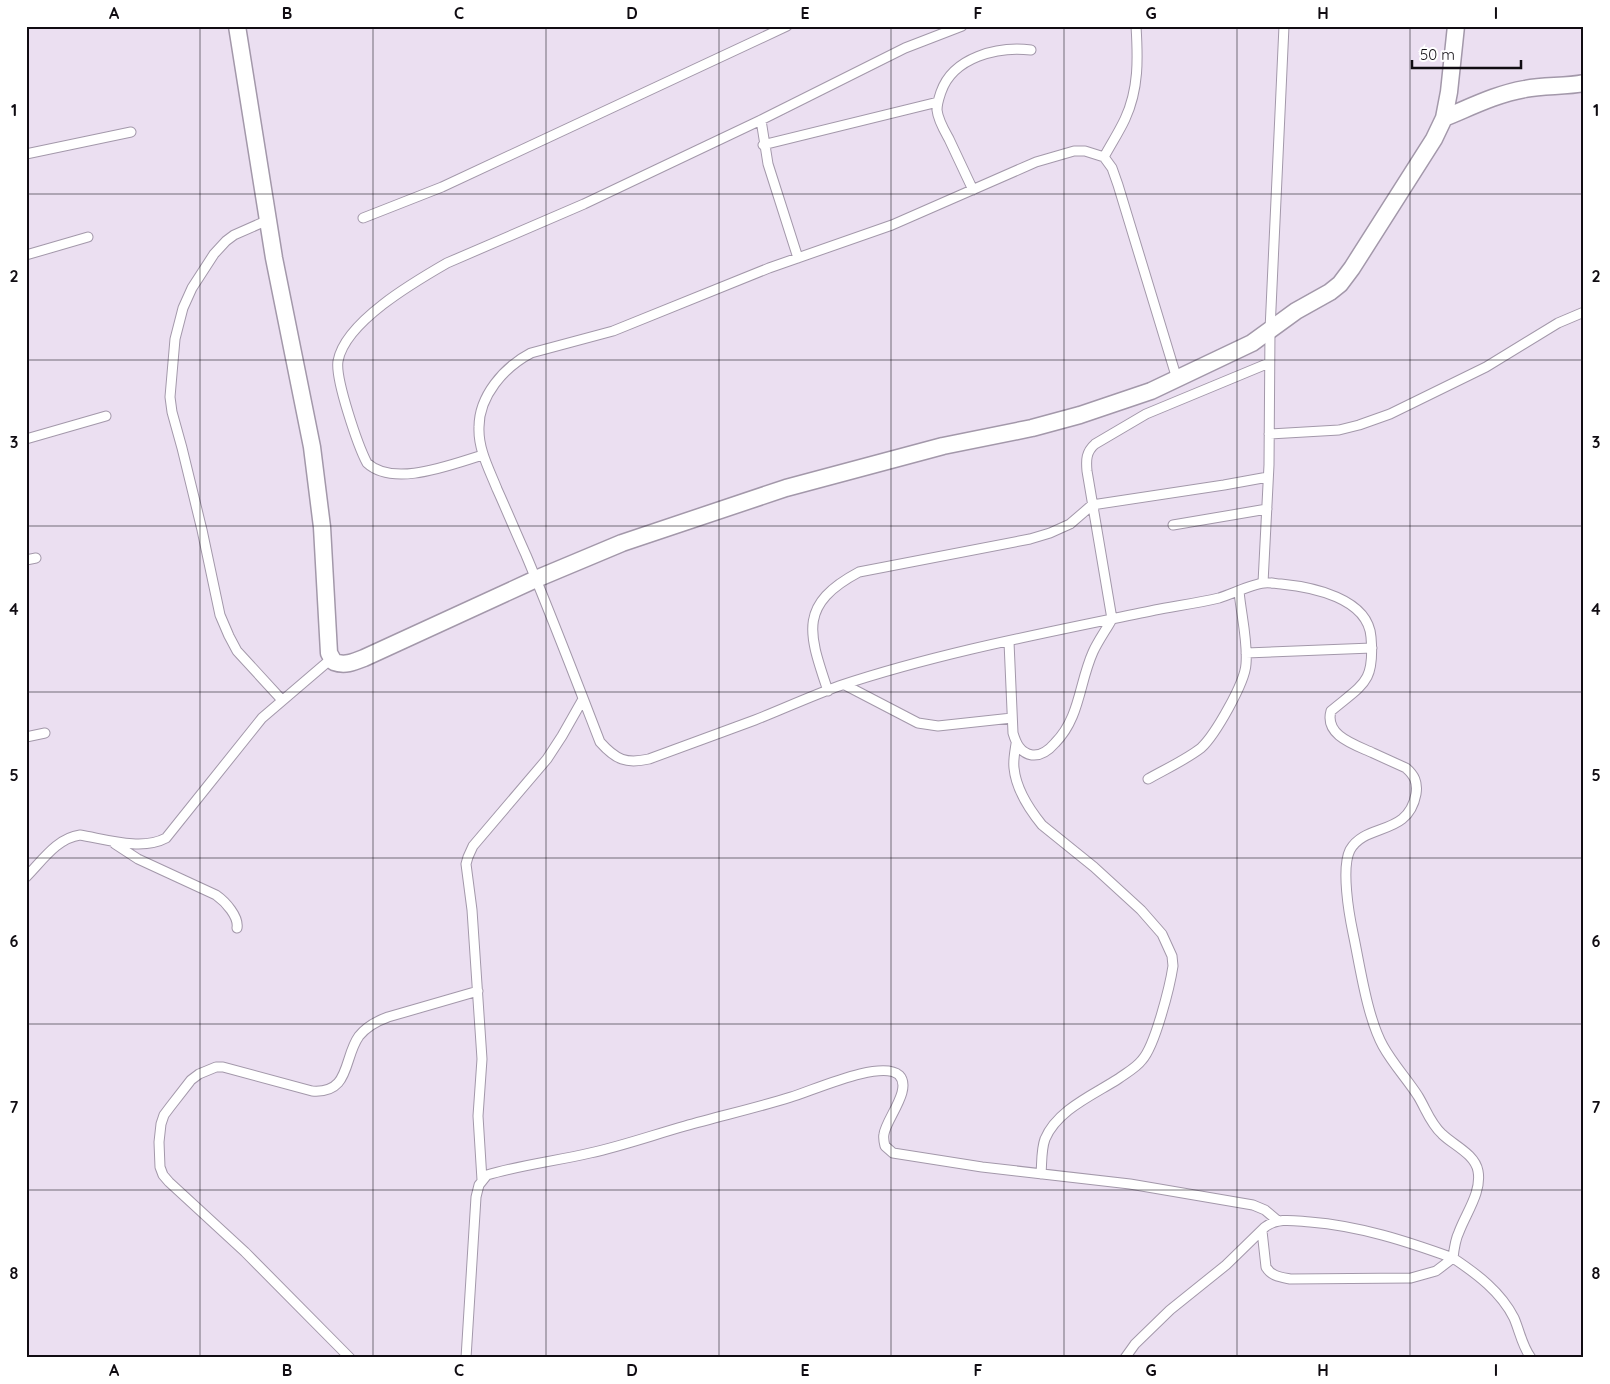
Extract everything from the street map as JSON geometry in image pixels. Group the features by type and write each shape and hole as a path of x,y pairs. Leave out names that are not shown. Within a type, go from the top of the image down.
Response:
{"street":[{"path":"237,26 274,258 312,447 322,527 329,653 331,659 339,664 364,658 536,579 622,543 786,488 943,446 1032,428 1080,415 1151,391 1252,343 1296,311 1330,292 1340,284 1352,268 1434,139 1444,118 1449,92 1456,26"},
{"path":"1444,118 1493,97 1511,92 1584,83"}],"lane":[{"path":"363,218 442,187 788,26"},
{"path":"483,455 423,472 405,474 384,473 367,464 339,383 337,367 341,350 357,326 365,318 447,263 584,204 761,120 904,48 962,26"},
{"path":"1104,157 1125,119 1134,91 1138,63 1136,26"},
{"path":"1263,583 1268,477 1270,330 1284,26"},
{"path":"973,190 939,119 938,102 947,79 954,70 963,64 986,54 1011,48 1031,50"},
{"path":"764,145 938,102"},
{"path":"761,120 768,164 798,258"},
{"path":"26,154 131,132"},
{"path":"1177,379 1112,168 1104,157 1085,151 1063,153 1036,162 892,225 798,258 613,331 531,353 506,370 495,384 485,399 479,421 479,429 483,455 536,579 600,742 608,752 621,760 635,762 649,759 828,690 917,664 1112,619 1220,597 1263,583 1300,586 1322,591 1355,608 1363,616 1371,631 1372,648 1369,676 1362,686 1331,711 1331,722 1334,730 1346,741 1406,768 1416,780 1416,793 1410,811 1397,824 1364,838 1350,850 1347,861 1348,909 1369,1007 1378,1037 1419,1097 1437,1130 1468,1155 1476,1164 1478,1185 1458,1232 1453,1258 1436,1271 1411,1278 1290,1279 1274,1276 1266,1267 1262,1231"},
{"path":"268,220 234,235 226,241 214,254 192,288 182,308 175,339 170,397 220,615 237,651 282,700"},
{"path":"26,255 88,237"},
{"path":"1269,434 1339,430 1390,414 1486,367 1558,323 1584,312"},
{"path":"1016,744 1026,753 1032,755 1046,752 1059,739 1072,718 1094,650 1112,619 1086,463 1090,449 1095,444 1146,414 1269,364"},
{"path":"26,439 106,416"},
{"path":"828,690 815,649 813,623 816,611 820,603 846,579 860,572 1030,539 1070,524 1092,505 1268,477"},
{"path":"1173,525 1267,509"},
{"path":"26,560 36,558"},
{"path":"1148,779 1199,749 1208,741 1244,678 1246,653 1239,591"},
{"path":"1009,642 1013,733 1016,744 1015,775 1022,794 1037,819 1052,834 1141,910 1162,934 1172,956 1173,966 1154,1038 1146,1055 1132,1069 1072,1107 1056,1122 1045,1139 1041,1174"},
{"path":"1246,653 1372,648"},
{"path":"26,877 59,843 68,838 80,835 132,844 153,842 166,838 267,712 331,659"},
{"path":"845,685 918,723 928,726 1012,718"},
{"path":"482,1180 478,1130 482,1059 472,910 466,872 468,857 473,846 547,759 583,699"},
{"path":"26,737 45,733"},
{"path":"113,842 138,859 216,895 225,903 237,920 237,928"},
{"path":"350,1358 245,1252 163,1175 160,1167 159,1132 164,1115 191,1080 207,1069 216,1067 231,1069 312,1091 320,1092 329,1089 335,1086 344,1074 354,1045 359,1037 366,1028 375,1022 478,991"},
{"path":"466,1358 476,1191 487,1175 593,1153 790,1098 847,1077 878,1070 893,1072 902,1079 903,1085 899,1101 885,1128 883,1139 888,1150 900,1155 1130,1184 1253,1205 1265,1210 1278,1221"},
{"path":"1125,1358 1135,1344 1170,1310 1226,1265 1270,1223 1287,1220 1336,1224 1363,1230 1394,1238 1453,1258 1488,1284 1508,1307 1523,1344 1531,1358"}]}
